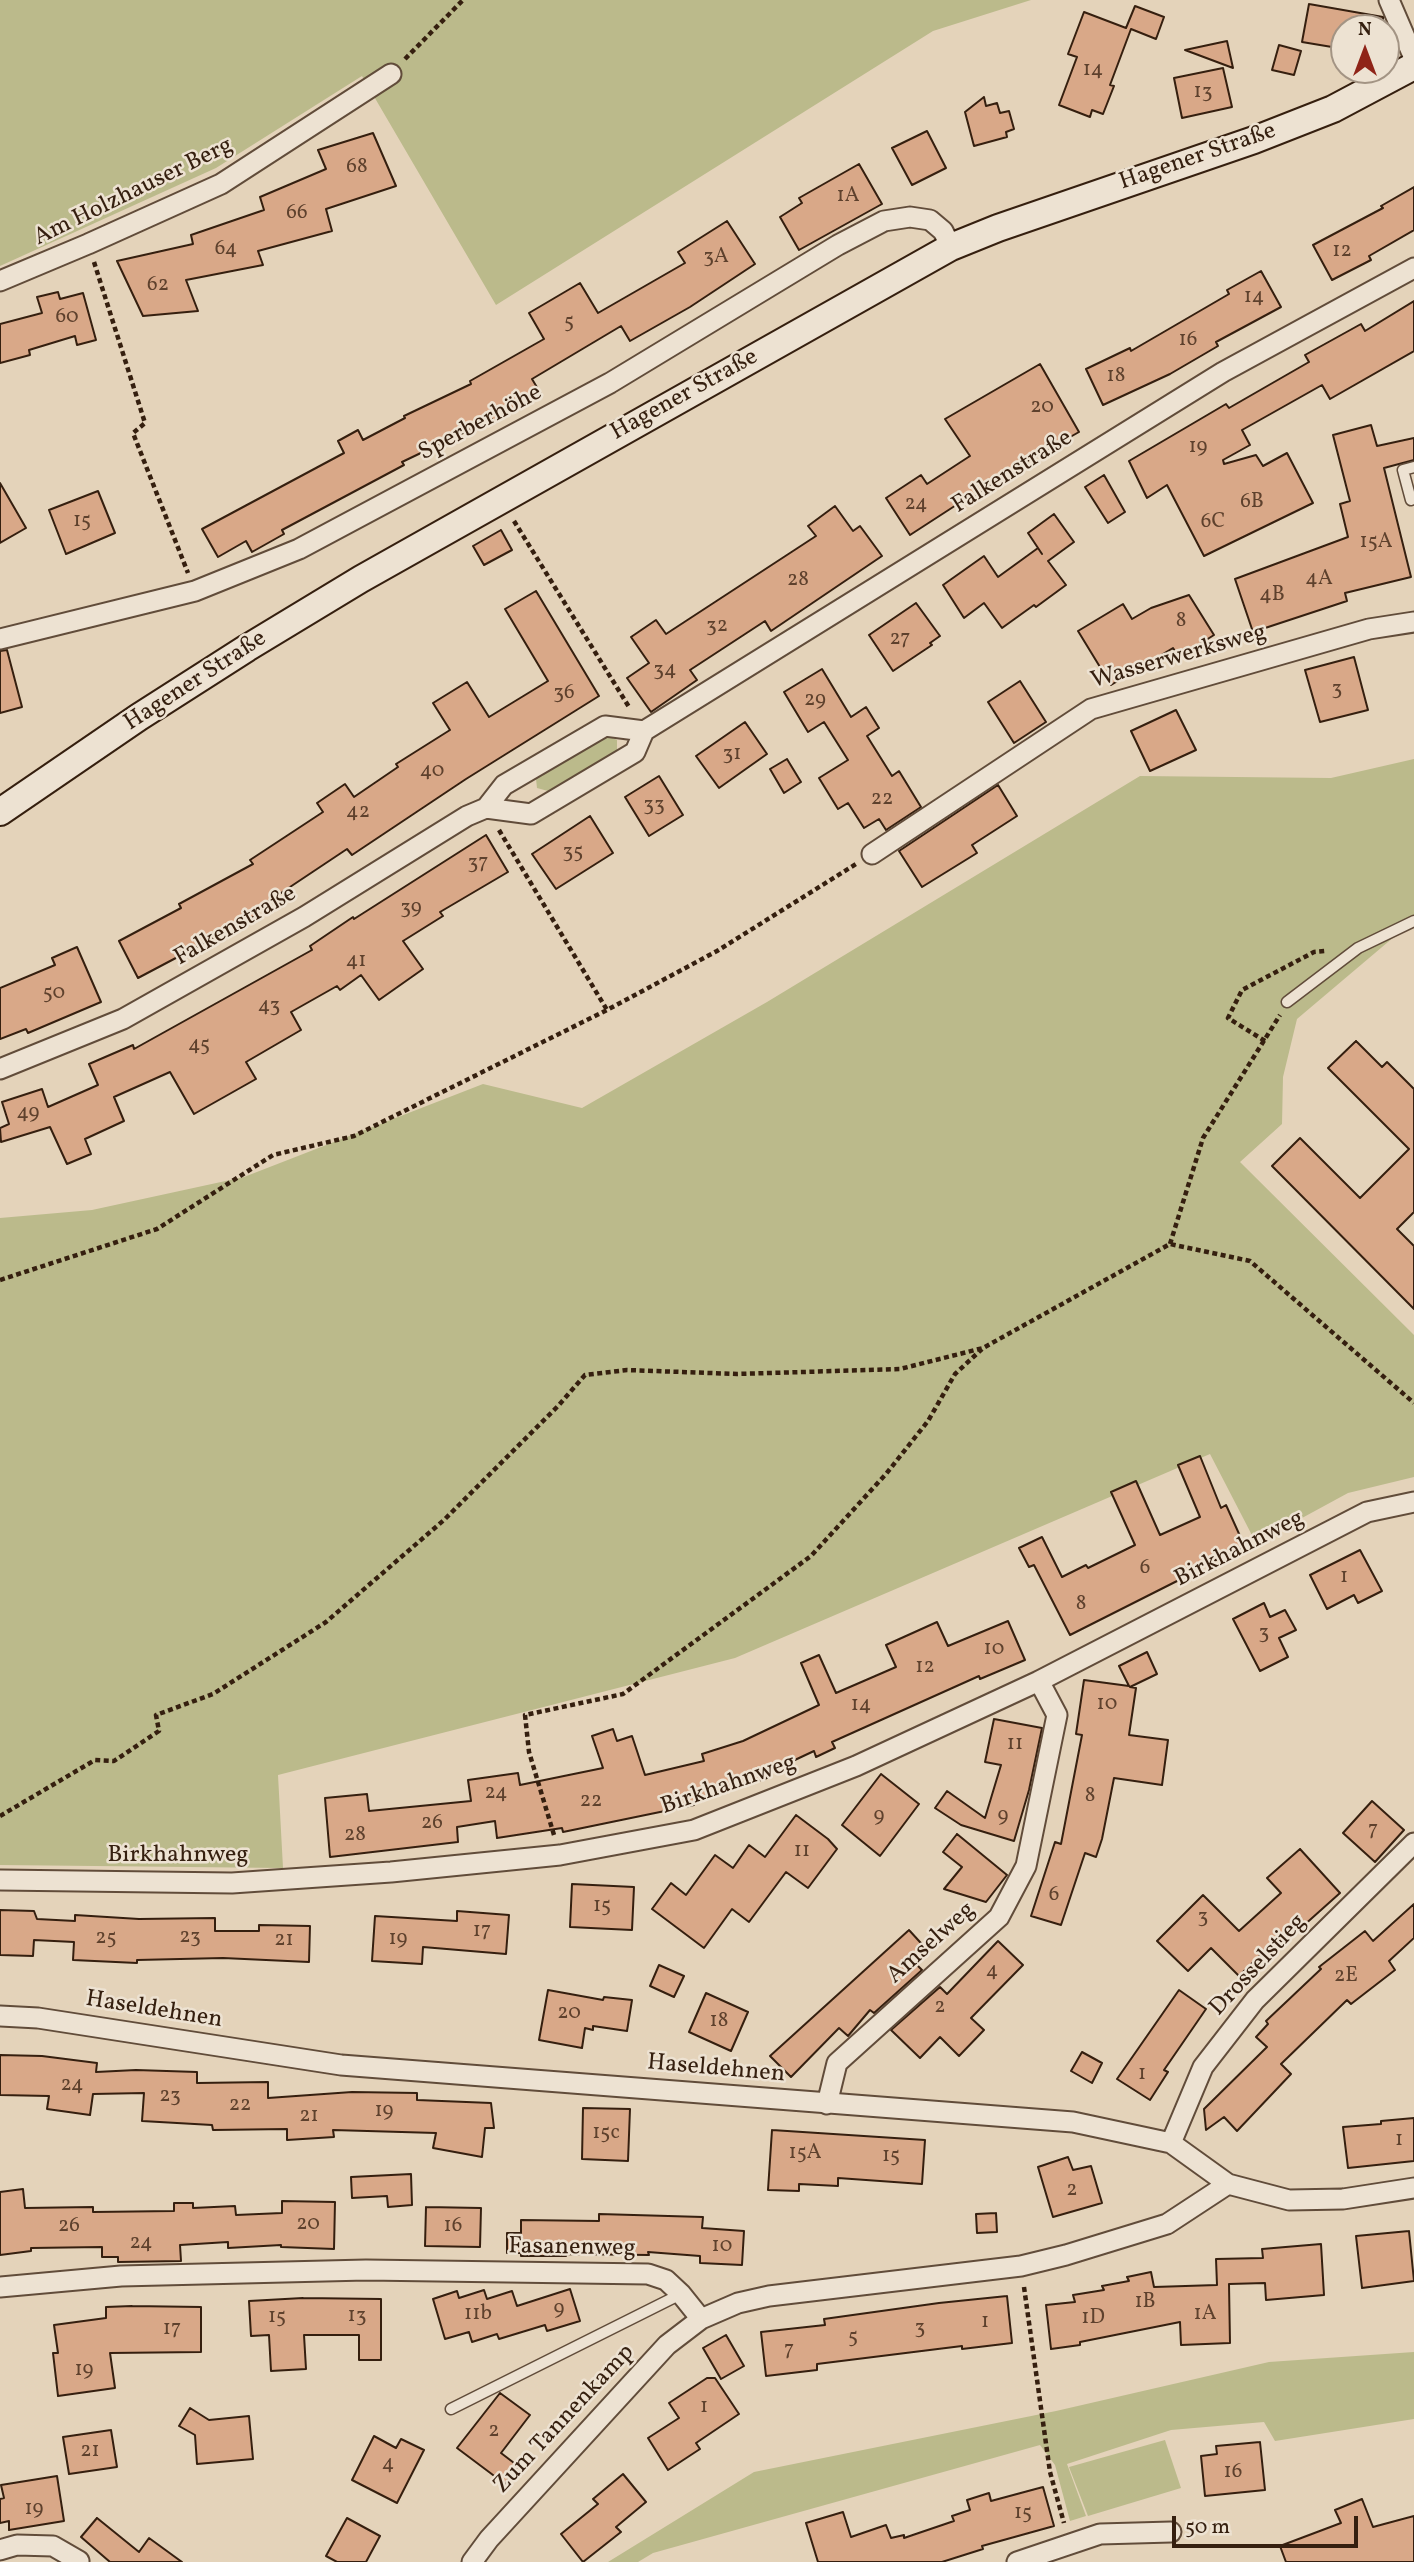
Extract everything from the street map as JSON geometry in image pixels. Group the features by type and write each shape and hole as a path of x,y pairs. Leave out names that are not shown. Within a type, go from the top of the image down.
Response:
{"main road":[{"name":"Hagener Straße","path":"0,812 247,648 501,500 951,247 998,228 1254,141 1333,109 1414,66"}],"street":[{"path":"1389,0 1414,58"},
{"name":"Am Holzhauser Berg","path":"0,281 221,184 391,74"},
{"name":"Sperberhöhe","path":"0,639 195,591 299,549 610,383 838,245 884,221 910,217 930,219 943,232 951,247"},
{"name":"Falkenstraße","path":"0,1069 124,1019 304,917 467,816 486,808 531,814 635,752 644,731 1223,372 1414,268"},
{"name":"Wasserwerksweg","path":"872,854 1091,709 1369,629 1414,622"},
{"name":"Falkenstraße","path":"486,808 503,785 605,726 644,731"},
{"name":"Birkhahnweg","path":"0,1880 232,1883 391,1872 561,1855 694,1830 856,1766 1039,1681 1367,1512 1414,1502"},
{"name":"Amselweg","path":"827,2104 837,2063 999,1917 1026,1866 1057,1714 1039,1681"},
{"name":"Drosselstieg","path":"1171,2143 1203,2067 1255,2000 1414,1843"},
{"name":"Haseldehnen","path":"0,2016 38,2018 341,2065 1073,2122 1171,2143 1228,2184 1289,2200 1343,2199 1414,2188"},
{"path":"701,2319 738,2303 769,2297 1021,2266 1066,2255 1167,2224 1228,2184"},
{"name":"Fasanenweg","path":"0,2287 121,2276 366,2270 648,2274 666,2280 701,2319"},
{"name":"Zum Tannenkamp","path":"472,2562 489,2539 667,2346 701,2319"},
{"path":"1017,2562 1100,2534 1171,2532"},
{"path":"0,2550 17,2545 53,2546 79,2561"}],"lane":[{"path":"1411,500 1403,470 1414,467"},
{"path":"1287,1002 1358,948 1414,921"},
{"name":"Zum Tannenkamp","path":"451,2409 681,2294"}],"path":[{"path":"391,74 463,0"},
{"path":"88,244 145,423 133,433 195,591"},
{"path":"501,500 644,731"},
{"path":"486,808 607,1010"},
{"path":"0,1280 157,1229 272,1155 354,1136 607,1010 717,951 872,854"},
{"path":"1265,1041 1228,1018 1242,990 1314,952 1358,948"},
{"path":"1170,1244 1203,1138 1287,1002"},
{"path":"0,1816 95,1760 114,1761 159,1731 156,1715 213,1693 326,1622 444,1520 558,1406 585,1375 627,1370 737,1374 900,1368 982,1348 1170,1244 1250,1262 1414,1403"},
{"path":"561,1855 529,1752 525,1715 623,1693 811,1556 886,1474 928,1421 956,1374 982,1348"},
{"path":"1021,2266 1049,2472 1071,2544"}],"shaded area":[{"path":"0,0 1031,0 933,31 496,305 362,76 216,168 0,266"},
{"path":"600,732 617,740 617,761 559,794 537,788 535,770"},
{"path":"1414,759 1414,920 1297,1019 1283,1077 1282,1124 1240,1162 1414,1335 1414,1477 1348,1493 1256,1543 1210,1454 735,1658 278,1775 283,1868 0,1865 0,1218 92,1210 244,1177 483,1084 582,1108 767,1002 1140,776 1331,778"},
{"path":"1414,2352 1414,2419 1275,2441 1264,2422 1171,2430 1067,2464 1086,2516 1070,2521 1055,2465 1040,2445 653,2553 638,2562 608,2562 754,2472 1056,2411 1269,2362"},
{"path":"1165,2440 1181,2488 1088,2516 1069,2467"}],"building":[{"path":"1309,4 1366,14 1330,14 1330,47 1302,42"},
{"path":"1135,6 1164,17 1156,39 1131,29 1110,85 1114,86 1103,114 1092,110 1090,117 1059,105 1077,57 1068,54 1084,12 1126,28"},
{"path":"1227,41 1233,68 1185,50"},
{"path":"1279,45 1301,51 1294,75 1272,70"},
{"path":"1223,68 1232,107 1182,118 1174,78"},
{"path":"984,97 986,106 997,103 1000,113 1009,111 1014,129 1006,132 1007,137 974,146 965,112"},
{"path":"927,131 946,168 912,185 892,148"},
{"path":"373,133 396,186 326,209 332,231 258,251 263,265 186,280 198,311 143,316 117,261 193,244 191,235 264,210 260,197 326,169 318,150"},
{"path":"859,164 882,204 799,250 780,217 802,203 799,198"},
{"path":"1414,187 1414,230 1369,256 1371,260 1332,280 1313,245 1383,208 1381,206"},
{"path":"727,221 755,264 690,307 630,341 621,326 532,379 541,394 493,421 492,419 402,462 404,465 282,530 284,534 252,552 246,541 218,557 202,529 344,453 338,441 358,430 363,440 405,418 404,416 471,384 470,381 544,339 529,313 580,283 598,313 685,263 678,252"},
{"path":"1261,271 1281,307 1216,342 1218,346 1170,374 1103,405 1086,369 1130,348 1131,351 1229,294 1227,290"},
{"path":"58,292 60,299 83,293 96,340 77,345 75,336 29,350 30,355 0,363 0,324 42,313 37,297"},
{"path":"1414,301 1414,351 1330,399 1322,385 1242,430 1250,445 1223,460 1224,464 1256,455 1263,466 1287,453 1313,503 1204,556 1167,485 1147,498 1129,461 1226,404 1229,408 1309,362 1305,355 1361,324 1365,331"},
{"path":"1040,364 1079,432 1017,467 969,500 967,498 910,535 886,498 921,475 927,484 970,456 945,419"},
{"path":"1371,425 1377,446 1414,438 1414,460 1384,468 1411,577 1345,593 1347,601 1253,632 1235,579 1348,537 1340,504 1350,501 1333,435"},
{"path":"1104,475 1125,512 1108,523 1085,487"},
{"path":"0,483 26,528 0,543"},
{"path":"98,491 115,533 66,554 49,510"},
{"path":"835,506 853,531 860,526 882,556 771,631 765,621 690,670 697,680 651,712 627,678 649,663 631,637 656,620 666,634 816,536 808,526"},
{"path":"1054,514 1074,542 1048,561 1066,585 1002,628 984,603 964,618 943,585 984,556 998,577 1038,548 1028,533"},
{"path":"501,530 512,550 484,565 473,546"},
{"path":"536,591 599,696 466,779 352,855 347,849 257,909 259,914 138,978 119,941 181,908 179,904 253,864 250,860 323,812 317,803 345,784 354,797 398,767 396,764 450,730 433,703 467,682 489,717 548,681 505,609"},
{"path":"1189,595 1214,635 1179,657 1173,648 1111,685 1078,631 1123,604 1132,619 1151,608"},
{"path":"916,603 940,636 930,643 932,645 893,671 869,635"},
{"path":"7,650 22,707 0,713 0,651"},
{"path":"1354,657 1368,710 1320,722 1305,670"},
{"path":"822,669 851,717 866,707 879,728 867,736 892,776 899,771 921,807 886,830 879,819 864,828 848,803 838,809 819,778 848,760 824,722 808,732 784,692"},
{"path":"1020,681 1046,722 1014,743 988,702"},
{"path":"1176,710 1196,750 1150,771 1131,731"},
{"path":"745,722 767,754 719,788 696,756"},
{"path":"787,759 801,782 784,793 770,769"},
{"path":"659,776 683,815 649,836 625,797"},
{"path":"998,785 1017,816 972,845 977,853 922,887 899,851"},
{"path":"590,816 613,853 556,889 532,854"},
{"path":"486,835 508,872 440,912 443,916 403,941 423,969 379,1000 361,975 340,990 337,986 291,1012 301,1030 246,1062 256,1079 194,1114 170,1072 114,1097 124,1121 85,1139 91,1154 67,1164 50,1127 1,1142 0,1128 9,1124 2,1102 42,1089 48,1107 98,1085 89,1064 133,1045 134,1049 312,950 310,946 353,917 354,919"},
{"path":"77,947 101,1002 28,1033 26,1029 0,1039 0,988 55,965 52,958"},
{"path":"1356,1041 1382,1067 1387,1062 1414,1089 1414,1212 1397,1229 1414,1246 1414,1309 1272,1166 1300,1138 1360,1198 1409,1149 1328,1068"},
{"path":"1200,1456 1221,1508 1226,1505 1245,1547 1180,1576 1181,1579 1070,1635 1034,1565 1029,1567 1019,1548 1042,1537 1062,1577 1086,1565 1088,1568 1135,1545 1111,1492 1136,1481 1160,1535 1200,1517 1178,1465"},
{"path":"1360,1550 1382,1591 1358,1603 1354,1595 1327,1609 1310,1575"},
{"path":"1264,1603 1270,1617 1285,1610 1296,1630 1279,1638 1288,1657 1260,1671 1233,1619"},
{"path":"1008,1621 1025,1660 980,1679 979,1676 832,1742 835,1748 816,1757 814,1751 765,1774 767,1778 693,1802 694,1805 563,1832 562,1828 497,1838 495,1821 457,1827 458,1842 330,1857 325,1798 367,1794 369,1811 471,1801 468,1780 518,1773 520,1785 603,1768 592,1736 613,1729 617,1741 632,1736 645,1775 704,1761 702,1754 743,1741 819,1705 801,1663 819,1655 836,1693 896,1667 886,1645 937,1622 948,1646"},
{"path":"1147,1652 1157,1674 1130,1687 1136,1688 1129,1735 1168,1740 1162,1785 1114,1778 1096,1857 1085,1853 1061,1925 1031,1916 1055,1842 1061,1844 1082,1735 1076,1734 1084,1680 1129,1686 1119,1666"},
{"path":"994,1719 1042,1728 1029,1790 1014,1841 961,1825 935,1808 947,1791 985,1818 1001,1765 985,1762"},
{"path":"881,1774 919,1804 880,1856 842,1825"},
{"path":"1372,1801 1404,1830 1375,1862 1343,1833"},
{"path":"796,1815 837,1849 808,1888 786,1872 749,1922 732,1909 704,1948 652,1909 671,1883 686,1895 715,1855 733,1868 749,1845 765,1857"},
{"path":"957,1834 1007,1875 986,1902 944,1889 962,1867 943,1852"},
{"path":"1300,1849 1340,1893 1283,1944 1278,1938 1239,1976 1211,1948 1188,1971 1157,1941 1203,1895 1239,1931 1281,1893 1267,1878"},
{"path":"572,1884 634,1887 632,1930 570,1927"},
{"path":"1414,1904 1414,1938 1389,1961 1395,1970 1351,2004 1347,2000 1281,2064 1291,2074 1237,2131 1224,2117 1206,2130 1204,2109 1267,2047 1256,2037 1268,2024 1266,2021 1321,1969 1319,1967 1365,1931 1373,1941"},
{"path":"0,1910 34,1911 37,1919 75,1921 75,1915 139,1919 215,1918 215,1931 259,1931 259,1925 310,1926 309,1962 223,1958 137,1960 137,1963 73,1960 74,1942 34,1940 33,1956 0,1955"},
{"path":"457,1911 509,1915 506,1954 423,1947 422,1964 372,1961 375,1916 457,1921"},
{"path":"909,1930 929,1952 916,1964 922,1970 874,2013 870,2010 848,2036 839,2028 791,2077 770,2056"},
{"path":"998,1941 1023,1965 971,2018 984,2030 959,2056 940,2037 920,2058 891,2030 940,1987 947,1994"},
{"path":"659,1965 684,1976 674,1997 650,1986"},
{"path":"548,1990 603,2000 604,1997 632,2000 627,2031 593,2026 593,2030 585,2028 582,2048 539,2040"},
{"path":"1179,1990 1206,2009 1164,2070 1168,2072 1150,2100 1117,2079"},
{"path":"706,1993 748,2012 731,2051 689,2032"},
{"path":"1082,2052 1102,2063 1092,2083 1071,2071"},
{"path":"0,2055 42,2056 97,2063 96,2072 197,2072 197,2083 268,2082 268,2098 352,2092 417,2093 417,2100 491,2103 494,2128 485,2128 482,2157 433,2148 436,2133 333,2130 334,2137 287,2140 287,2129 213,2130 212,2125 142,2121 144,2093 93,2094 90,2115 47,2109 49,2096 0,2095"},
{"path":"583,2108 630,2109 628,2161 582,2159"},
{"path":"1414,2118 1414,2161 1348,2168 1343,2127"},
{"path":"772,2130 925,2140 922,2184 838,2178 838,2186 799,2184 799,2191 768,2190"},
{"path":"1068,2157 1073,2170 1091,2166 1102,2203 1053,2217 1038,2167"},
{"path":"411,2174 412,2205 388,2207 387,2196 352,2198 351,2177"},
{"path":"23,2189 25,2208 93,2207 93,2212 174,2211 174,2203 193,2203 193,2208 235,2206 236,2215 282,2213 282,2201 335,2202 334,2249 281,2245 228,2248 228,2242 180,2245 181,2261 118,2262 118,2257 102,2257 102,2247 31,2248 31,2251 0,2255 0,2192"},
{"path":"426,2207 481,2208 480,2247 425,2246"},
{"path":"996,2213 997,2232 977,2233 976,2214"},
{"path":"599,2214 703,2217 702,2228 744,2231 742,2265 700,2263 700,2256 648,2252 649,2255 566,2256 521,2256 521,2253 507,2253 507,2233 521,2233 521,2220 599,2221"},
{"path":"1409,2231 1414,2281 1362,2288 1356,2236"},
{"path":"1321,2244 1324,2295 1266,2300 1265,2283 1229,2284 1230,2343 1181,2345 1180,2322 1051,2349 1046,2305 1075,2302 1073,2295 1104,2290 1102,2286 1129,2281 1127,2277 1151,2272 1154,2287 1217,2285 1216,2259 1263,2258 1262,2249"},
{"path":"570,2289 580,2321 547,2331 545,2325 499,2339 497,2334 472,2342 469,2332 445,2339 433,2299 457,2291 459,2298 484,2290 487,2299 512,2291 517,2306"},
{"path":"1007,2296 1012,2343 962,2349 962,2346 817,2364 817,2370 766,2376 761,2332 825,2325 824,2319"},
{"path":"303,2298 381,2299 381,2360 359,2360 359,2335 304,2335 306,2369 271,2371 269,2335 251,2336 249,2301"},
{"path":"106,2307 201,2307 201,2352 110,2353 115,2388 58,2396 53,2353 58,2353 54,2325 106,2318"},
{"path":"726,2335 744,2366 721,2379 703,2348"},
{"path":"707,2378 715,2378 739,2414 696,2443 700,2449 668,2470 648,2438 679,2418 669,2403"},
{"path":"500,2393 530,2415 501,2453 518,2466 505,2484 457,2448"},
{"path":"190,2408 209,2420 249,2416 253,2459 197,2464 195,2435 179,2426"},
{"path":"111,2430 117,2467 69,2474 63,2437"},
{"path":"374,2436 396,2448 401,2439 424,2450 397,2503 352,2480"},
{"path":"1260,2442 1265,2490 1205,2496 1201,2456 1217,2454 1216,2446"},
{"path":"623,2474 646,2502 616,2527 621,2532 583,2562 561,2534 598,2504 593,2499"},
{"path":"57,2476 64,2521 9,2530 9,2521 0,2523 0,2499 4,2498 1,2485"},
{"path":"1043,2487 1054,2526 982,2546 983,2549 942,2562 818,2562 806,2523 843,2512 851,2537 886,2525 891,2538 904,2535 904,2538 954,2521 952,2516 970,2510 967,2500 989,2493 991,2501"},
{"path":"1362,2499 1373,2527 1414,2516 1414,2562 1286,2562 1280,2546 1341,2523 1335,2510"},
{"path":"97,2518 139,2552 149,2538 182,2562 110,2562 81,2537"},
{"path":"347,2518 380,2536 366,2562 337,2562 326,2556"}]}
